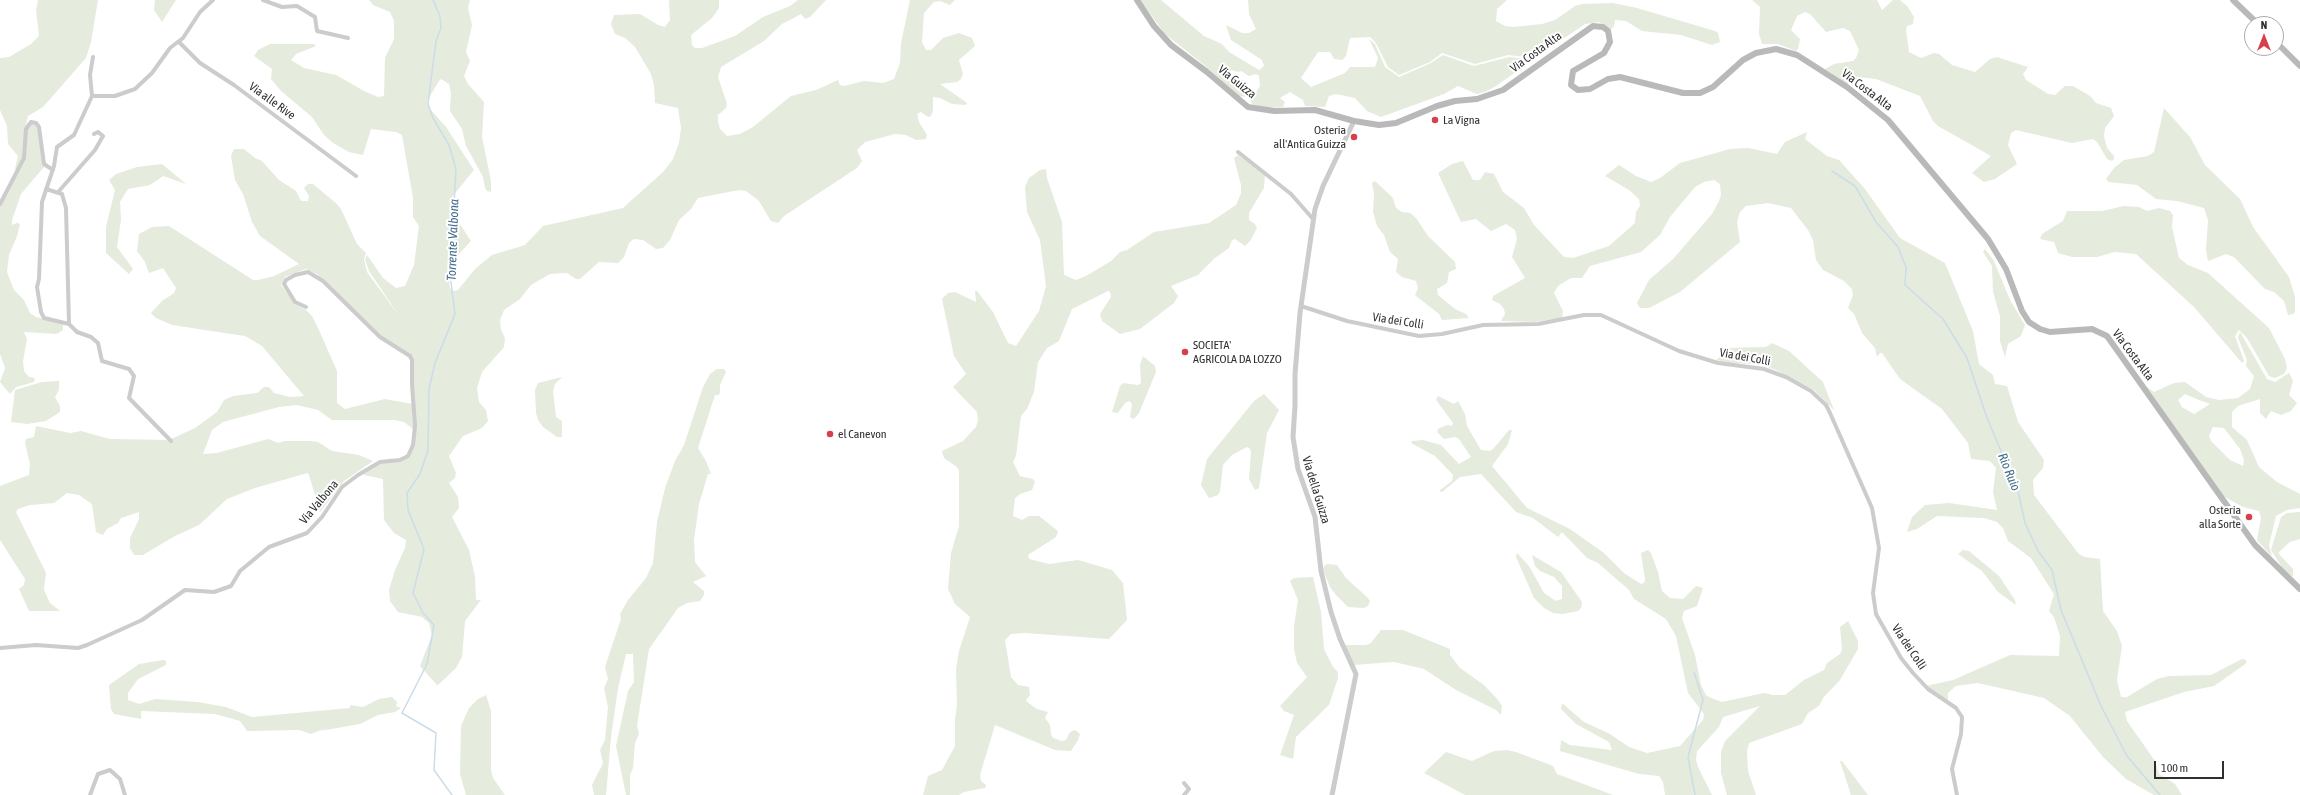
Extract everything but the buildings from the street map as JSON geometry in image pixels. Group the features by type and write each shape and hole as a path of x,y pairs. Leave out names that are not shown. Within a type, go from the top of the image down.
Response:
{"main road":[{"name":"Via Guizza","path":"1137,0 1154,26 1170,45 1207,72 1248,107 1274,111 1315,110 1354,121"},
{"path":"2233,0 2250,16"},
{"name":"Via Costa Alta","path":"1354,121 1379,125 1396,123 1446,103 1477,99 1503,90 1593,26 1603,27 1608,31 1610,42 1604,53 1572,71 1571,85 1578,90 1590,89 1608,79 1620,77 1683,94 1700,93 1713,87 1743,60 1756,53 1776,49 1796,55 1847,86 1888,120 1988,239 2006,269 2022,311 2029,322 2040,329 2050,332 2092,329 2107,336 2255,545 2300,589"},
{"path":"2284,50 2300,66"}],"street":[{"path":"92,96 115,96 135,89 152,73 170,48 179,42 200,12 213,0"},
{"path":"263,0 282,7 297,6 315,17 317,31 348,38"},
{"name":"Via alle Rive","path":"179,42 191,57 200,64 282,121 356,176"},
{"path":"93,57 90,75 92,96 74,135 57,147 53,170 42,202 39,279 36,288 44,318 69,324 77,332 91,337 98,343 102,361 129,369 134,376 129,398 171,441"},
{"name":"Via della Guizza","path":"1332,795 1356,674 1340,639 1331,612 1321,571 1316,522 1298,470 1293,446 1295,374 1301,306 1313,219 1323,186 1354,121"},
{"path":"0,204 24,158 26,129 31,122 36,123 39,127 44,164 53,170"},
{"path":"59,191 89,158 101,142 102,134 98,132 94,134"},
{"path":"1238,152 1291,194 1313,219"},
{"path":"46,189 59,191 63,196 67,216 69,324"},
{"name":"Via Valbona","path":"0,648 36,645 78,648 142,620 185,590 214,592 231,586 240,571 269,547 307,533 322,517 342,488 358,475 380,462 400,460 408,456 413,445 415,426 412,360 410,356 380,337 323,281 308,272 295,275 286,280 284,284 295,302 306,307"},
{"name":"Via dei Colli","path":"1301,306 1348,321 1420,336 1442,334 1483,324 1538,324 1584,315 1601,315 1680,351 1718,363 1764,369 1786,377 1811,391 1826,405 1872,508 1879,548 1873,593 1876,614 1901,658 1913,673 1928,689 1956,708 1962,717 1961,734 1952,769 1957,795"},
{"path":"90,795 98,774 110,770 120,779 125,795"},
{"path":"1184,782 1189,789 1184,795"}],"shaded area":[{"path":"38,0 98,0 91,42 86,58 43,107 28,116 26,125 28,123 37,124 44,167 21,194 12,220 12,225 17,223 20,224 9,255 7,272 14,290 24,300 30,313 36,317 63,323 63,330 57,334 24,332 27,339 23,361 24,371 29,377 35,378 34,382 16,387 10,394 0,382 5,368 0,354 0,203 18,170 15,169 18,156 8,144 7,126 0,110 0,58 9,57 31,44 39,36 36,10"},
{"path":"155,0 176,0 162,22 154,10"},
{"path":"369,0 470,0 468,8 472,25 466,52 470,61 464,76 468,84 484,102 482,137 491,181 491,192 487,191 485,188 483,177 466,146 462,129 450,111 451,93 449,84 441,79 427,101 430,109 446,127 474,170 452,197 452,212 471,241 449,265 448,273 450,288 453,291 458,290 475,269 492,255 525,245 543,226 623,208 663,172 673,159 679,143 681,128 678,108 655,103 654,85 651,74 635,47 625,38 615,34 611,24 614,15 640,14 658,25 665,27 670,20 669,0 719,0 719,8 712,18 691,35 692,45 695,48 702,48 735,36 763,17 790,6 798,0 826,0 810,17 805,19 801,14 782,24 764,41 721,67 718,77 727,104 726,108 718,115 718,122 720,129 727,136 740,134 753,127 791,96 816,90 838,80 840,85 844,86 864,81 883,83 894,79 900,63 901,43 910,0 955,0 950,5 940,1 934,2 924,13 922,42 926,50 931,50 943,38 959,33 972,38 975,46 959,60 963,74 961,79 957,82 940,84 967,103 966,105 952,104 940,98 933,97 933,110 931,116 928,117 921,112 917,114 919,122 927,135 926,139 916,140 906,135 895,134 865,142 857,150 862,161 857,168 784,216 778,223 771,221 759,201 746,191 739,190 698,198 691,209 679,220 670,240 663,248 656,249 643,240 634,239 629,243 624,257 618,263 599,262 580,279 576,279 567,273 550,274 531,285 520,299 504,310 500,320 501,330 505,338 504,347 482,372 477,388 479,402 486,410 488,421 482,428 463,436 449,456 456,473 455,478 449,483 458,497 459,508 452,517 469,550 475,577 476,600 481,600 465,621 462,657 456,668 439,684 437,685 420,666 432,635 429,623 422,617 398,612 390,601 389,590 395,570 405,548 406,540 394,533 384,520 383,479 364,475 363,472 371,466 400,460 408,456 414,437 410,356 380,337 317,274 306,269 285,277 281,285 295,304 306,310 312,316 319,330 337,371 337,403 345,409 385,399 412,404 413,429 404,422 394,420 332,420 318,410 297,405 279,407 223,422 212,430 203,454 217,453 268,439 278,443 285,441 318,442 332,451 359,455 373,461 344,481 320,512 308,473 255,488 227,499 199,525 175,536 143,555 134,555 130,548 130,538 139,519 139,512 121,518 118,523 107,529 103,535 96,532 92,504 79,495 67,493 54,503 30,505 18,509 16,512 46,573 44,590 50,603 60,611 29,611 19,589 24,585 25,579 0,540 0,486 29,475 30,464 25,443 26,439 34,437 36,426 70,433 81,431 110,439 169,440 195,428 217,412 224,400 233,396 257,393 264,387 269,387 274,393 290,397 304,396 262,346 245,336 172,325 156,318 151,313 162,301 174,293 176,288 163,268 149,273 145,262 137,251 139,234 152,227 169,226 253,280 274,276 299,264 260,236 252,222 243,194 235,180 231,156 234,149 244,149 255,158 262,161 279,180 296,191 301,201 308,201 309,196 304,188 308,184 313,184 337,204 341,209 357,244 366,253 364,259 367,272 400,317 369,271 365,259 367,255 383,278 396,288 405,286 414,265 419,226 413,217 413,198 402,135 396,132 371,129 363,155 349,152 333,143 324,135 312,117 281,91 271,79 272,69 254,56 258,50 270,44 314,44 316,46 296,54 291,60 304,68 336,75 378,97 384,96 385,58 394,39 394,21 390,12 373,5"},
{"path":"1140,0 1161,0 1204,36 1222,44 1229,52 1259,70 1264,66 1262,60 1231,40 1226,25 1242,33 1249,33 1256,29 1249,14 1248,0 1507,0 1497,9 1496,21 1505,26 1513,27 1542,24 1555,20 1575,6 1582,4 1613,3 1637,8 1715,31 1718,33 1720,42 1712,45 1681,35 1642,31 1626,21 1615,20 1614,26 1610,31 1599,22 1585,24 1535,58 1508,55 1475,64 1442,53 1430,62 1399,75 1388,67 1376,43 1370,37 1350,38 1346,56 1342,60 1334,59 1330,52 1318,52 1301,78 1311,87 1345,73 1350,67 1375,67 1378,58 1369,39 1375,44 1385,67 1399,77 1431,63 1443,55 1474,66 1509,57 1533,60 1485,92 1477,94 1458,86 1444,94 1381,117 1367,111 1355,98 1336,94 1329,96 1325,107 1305,106 1303,100 1290,92 1280,98 1285,102 1283,107 1267,108 1252,104 1251,100 1260,86 1259,76 1256,74 1249,76 1241,71 1238,72 1231,70 1231,75 1247,82 1248,85 1245,97 1239,96 1203,64 1165,34"},
{"path":"1752,0 1877,0 1882,10 1893,0 1900,0 1908,7 1914,17 1913,24 1907,26 1906,30 1909,52 1921,58 1934,53 1939,54 1952,65 1975,72 1990,59 1997,57 2028,67 2023,74 2026,80 2048,94 2055,95 2065,86 2073,86 2090,96 2096,103 2111,108 2114,116 2105,128 2104,136 2107,148 2114,156 2114,159 2112,161 2107,159 2097,142 2093,139 2072,143 2016,130 2011,133 2008,145 2017,164 1995,179 1984,182 1972,173 1991,156 1938,126 1933,121 1920,96 1876,79 1858,77 1847,84 1825,69 1834,64 1853,61 1856,58 1859,50 1850,31 1843,28 1826,32 1810,14 1805,12 1797,16 1791,30 1800,39 1798,49 1796,51 1778,44 1762,44 1759,34 1760,7"},
{"path":"2164,108 2190,137 2205,165 2240,199 2253,227 2289,277 2295,297 2295,312 2293,314 2288,315 2284,301 2274,292 2265,289 2234,257 2226,254 2208,261 2206,250 2208,220 2204,208 2177,201 2156,199 2137,185 2109,182 2106,179 2114,168 2124,160 2148,156 2154,152"},
{"path":"1807,132 1805,139 1827,156 1839,160 1865,189 1900,238 1945,263 1973,331 1979,364 1993,375 1995,384 2007,386 2018,422 2044,460 2043,468 2033,480 2034,495 2078,553 2084,557 2100,559 2103,611 2117,631 2122,646 2117,680 2121,697 2127,697 2157,679 2169,676 2211,675 2242,659 2246,660 2244,665 2214,686 2184,692 2125,712 2127,721 2155,761 2159,774 2175,784 2182,795 2154,795 2126,779 2103,757 2070,716 2044,698 1978,683 1956,686 1948,693 1948,701 1926,686 1953,680 2010,655 2059,656 2060,636 2054,617 2049,611 2054,594 2031,558 2008,541 2003,528 1997,522 1984,518 1937,516 1917,529 1907,532 1912,517 1925,505 1949,503 1997,510 1993,492 1996,468 1990,461 1971,459 1968,443 1942,409 1900,379 1882,353 1880,353 1877,357 1875,348 1862,333 1854,314 1848,308 1853,295 1852,289 1844,281 1823,270 1816,260 1813,240 1808,230 1791,208 1768,203 1746,206 1740,212 1737,222 1740,242 1680,292 1649,308 1640,308 1637,303 1649,280 1673,259 1712,214 1719,201 1721,195 1720,184 1714,180 1704,182 1695,187 1670,217 1660,235 1641,252 1590,266 1582,278 1571,278 1558,286 1554,293 1563,311 1562,318 1534,322 1501,321 1505,314 1504,309 1500,304 1492,300 1493,296 1525,278 1512,257 1517,239 1515,230 1506,224 1491,231 1476,219 1461,222 1438,173 1452,164 1463,161 1473,180 1480,180 1485,172 1494,174 1503,192 1524,208 1534,225 1564,257 1573,258 1609,246 1635,223 1636,212 1640,206 1639,199 1629,190 1605,176 1619,165 1636,176 1651,182 1660,178 1680,163 1730,149 1748,148 1777,154 1785,142"},
{"path":"1238,155 1265,174 1264,188 1249,213 1249,220 1255,224 1257,228 1250,241 1245,246 1235,239 1232,240 1229,248 1215,258 1198,275 1171,286 1178,296 1174,303 1140,329 1120,334 1102,321 1100,314 1111,297 1110,292 1108,291 1072,309 1059,341 1047,348 1038,362 1034,392 1027,409 1021,416 1016,456 1013,462 1020,476 1033,479 1035,482 1032,490 1020,494 1015,498 1013,516 1022,520 1029,516 1039,516 1058,531 1056,537 1028,555 1029,559 1049,564 1078,560 1112,570 1123,583 1127,620 1109,639 1025,633 1011,634 1005,640 1011,677 1018,685 1029,687 1030,695 1026,700 1027,702 1037,709 1048,712 1045,718 1050,725 1053,738 1062,741 1066,740 1070,732 1075,730 1080,734 1078,740 1071,751 1055,750 995,725 980,775 981,781 986,785 985,788 964,792 959,795 923,795 928,776 942,770 955,746 955,720 957,704 956,669 959,651 970,617 955,604 948,589 951,553 959,526 959,471 957,467 944,458 942,451 963,441 976,427 978,420 977,412 953,387 966,374 954,356 942,299 948,293 955,292 976,302 975,291 977,291 993,312 1008,343 1016,346 1039,311 1046,286 1040,240 1027,212 1025,187 1029,178 1040,170 1046,169 1047,178 1062,222 1064,275 1076,280 1086,276 1111,261 1120,252 1127,250 1154,232 1209,223 1236,205 1241,193 1241,185 1234,158"},
{"path":"162,164 186,184 163,176 150,185 128,189 120,202 121,220 117,247 133,269 129,274 106,253 106,227 115,190 109,180 116,174 137,167"},
{"path":"1375,181 1393,198 1396,208 1402,212 1410,213 1416,218 1428,236 1455,262 1456,269 1449,272 1447,283 1437,289 1438,295 1455,309 1466,314 1469,318 1442,320 1439,314 1415,295 1418,288 1416,281 1402,277 1396,272 1398,259 1390,252 1384,235 1377,226 1373,212 1374,194 1372,183"},
{"path":"2124,206 2139,207 2147,211 2159,208 2170,211 2173,215 2172,227 2179,258 2188,265 2208,273 2269,328 2285,359 2287,368 2284,374 2275,378 2269,376 2247,338 2239,330 2235,336 2244,361 2242,363 2194,307 2136,254 2114,252 2097,257 2072,257 2058,253 2054,242 2040,239 2042,234 2063,221 2067,211 2102,211"},
{"path":"1985,249 1994,261 2010,300 2025,325 2021,336 2008,344 2005,357 2000,341 2000,316 1993,292 1992,266 1983,252"},
{"path":"2240,332 2267,379 2275,382 2289,373 2293,381 2289,395 2297,403 2291,411 2281,415 2271,411 2266,419 2260,413 2260,399 2238,406 2232,412 2232,427 2247,440 2259,467 2277,482 2300,494 2300,508 2287,510 2276,516 2269,545 2272,557 2257,540 2261,518 2259,511 2243,507 2223,496 2147,387 2154,392 2174,383 2185,382 2206,397 2219,400 2238,398 2250,389 2254,376 2246,366 2247,360 2238,338","holes":["2185,394 2199,400 2210,404 2194,414 2182,407 2178,400","2213,427 2224,428 2240,449 2244,460 2243,466 2230,460 2211,441 2209,436"]},
{"path":"1772,343 1789,351 1823,382 1834,410 1814,390 1776,370 1759,364 1726,363 1716,360 1725,353 1726,348 1766,347"},
{"path":"1143,356 1155,366 1156,372 1139,413 1134,419 1130,417 1132,404 1129,401 1125,403 1118,413 1112,412 1120,386 1123,383 1138,385 1141,383 1140,365"},
{"path":"717,369 724,369 726,372 720,385 719,395 715,395 698,448 706,461 711,474 708,474 699,504 694,540 695,562 706,576 693,582 704,591 704,595 700,601 687,603 678,608 649,649 637,726 639,734 635,743 633,768 630,775 630,795 626,795 616,746 628,691 634,682 633,654 626,654 618,688 611,737 606,795 594,795 592,785 603,763 600,750 605,740 608,707 604,688 608,679 605,667 621,619 620,614 628,600 646,578 653,563 657,522 665,488 675,461 684,445 703,387 710,374"},
{"path":"562,377 555,384 553,391 556,417 562,421 562,437 557,437 543,427 538,420 536,413 535,390 538,383"},
{"path":"59,381 59,390 55,397 60,406 60,412 46,421 27,424 11,422 15,390 42,382"},
{"path":"1264,394 1279,410 1267,433 1259,488 1255,490 1249,479 1251,452 1247,447 1232,455 1223,465 1220,491 1218,495 1209,498 1201,485 1207,459 1254,401"},
{"path":"1438,396 1454,404 1458,401 1465,414 1467,426 1481,450 1490,451 1509,430 1512,430 1508,444 1492,466 1527,508 1570,529 1604,553 1624,573 1641,584 1644,583 1645,580 1641,553 1648,550 1651,553 1658,572 1662,591 1670,598 1683,599 1696,586 1703,588 1697,606 1684,611 1682,618 1695,655 1701,685 1706,695 1711,698 1722,702 1764,693 1785,695 1804,680 1824,670 1827,663 1840,654 1842,650 1840,627 1848,621 1858,641 1858,649 1840,680 1823,698 1819,706 1808,713 1802,724 1749,743 1747,751 1748,771 1756,795 1727,795 1721,773 1721,752 1725,741 1760,706 1723,717 1719,727 1697,751 1696,760 1698,767 1712,795 1665,795 1663,782 1659,776 1639,774 1560,751 1561,740 1570,745 1612,750 1609,742 1576,724 1561,709 1562,703 1584,722 1610,734 1629,747 1647,753 1680,746 1703,720 1704,714 1688,693 1676,636 1666,619 1634,599 1629,590 1598,563 1587,558 1562,532 1558,537 1533,518 1516,512 1481,474 1460,477 1442,492 1439,491 1452,481 1453,475 1435,456 1411,443 1412,441 1423,440 1441,445 1459,464 1471,457 1459,439 1455,437 1444,439 1437,432 1438,429 1447,425 1452,426 1453,423 1436,400"},
{"path":"2300,512 2300,539 2290,542 2278,553 2293,569 2293,577 2283,569 2271,550 2281,517 2287,513"},
{"path":"1963,550 1969,551 1999,576 2015,600 2016,605 1998,592 1982,571 1958,554"},
{"path":"1517,553 1529,566 1544,593 1556,601 1562,599 1562,586 1554,577 1540,571 1535,566 1532,555 1561,572 1582,602 1581,608 1578,611 1563,614 1553,613 1544,608 1534,598 1516,557"},
{"path":"1327,564 1337,565 1346,578 1367,597 1370,601 1368,606 1364,608 1348,607 1336,595 1330,587 1323,570 1324,566"},
{"path":"1313,577 1321,612 1324,649 1333,667 1338,672 1338,678 1329,705 1296,737 1293,759 1280,755 1294,715 1284,711 1280,706 1307,677 1297,663 1294,649 1294,626 1298,600 1290,581 1294,578"},
{"path":"1381,630 1403,630 1450,649 1450,655 1460,668 1484,685 1498,700 1502,706 1501,715 1496,710 1456,690 1424,669 1394,662 1354,665 1343,645 1366,645 1371,643"},
{"path":"163,660 166,661 166,665 138,679 128,693 128,700 139,704 155,699 198,702 226,707 252,717 350,708 350,705 363,707 379,699 392,697 397,702 396,706 401,708 395,712 378,715 360,724 320,731 337,724 311,734 299,730 247,731 240,721 215,714 141,711 141,719 114,714 111,709 109,685 139,664"},
{"path":"486,695 491,711 491,770 493,778 505,795 466,795 460,774 461,726 469,708 478,699"},
{"path":"1507,750 1553,766 1557,774 1613,795 1465,795 1424,773 1446,752 1472,761 1494,751"},
{"path":"1840,761 1842,761 1868,795 1851,795"}],"waterway":[{"name":"Torrente Valbona","path":"433,0 440,16 441,28 436,41 428,104 433,118 449,145 456,169 450,274 455,314 435,363 429,389 428,450 420,474 407,493 408,510 424,549 413,593 423,613 434,625 427,664 402,713 436,733 434,770 452,795"},
{"name":"Rio Ruio","path":"1832,171 1855,186 1876,222 1898,247 1906,267 1905,285 1943,319 1967,358 1987,418 2018,491 2025,523 2038,551 2052,570 2061,610 2101,706 2127,756 2160,795"},
{"path":"1694,672 1703,700 1688,757 1695,795"}],"place":[{"name":"La Vigna","path":"1435,120"},
{"name":"Osteria all'Antica Guizza","path":"1354,137"},
{"name":"SOCIETA' AGRICOLA DA LOZZO","path":"1185,352"},
{"name":"el Canevon","path":"830,434"},
{"name":"Osteria alla Sorte","path":"2249,517"}]}
